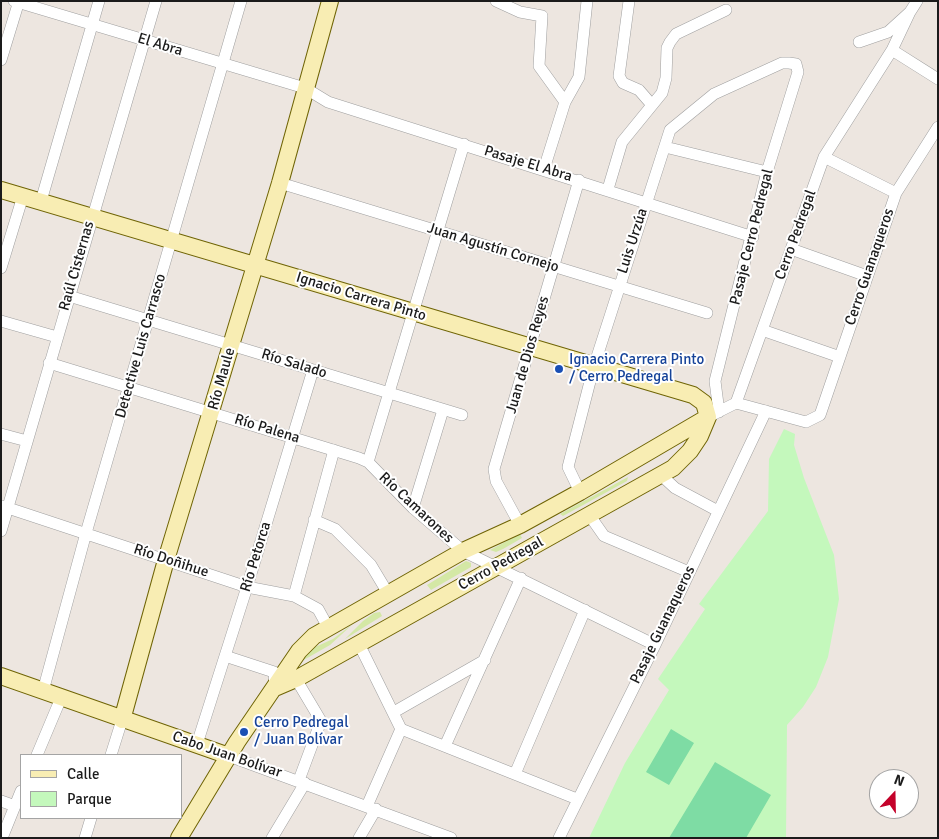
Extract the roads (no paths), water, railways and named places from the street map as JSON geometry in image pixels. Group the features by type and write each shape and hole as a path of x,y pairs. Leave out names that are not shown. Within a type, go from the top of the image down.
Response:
{"street":[{"path":"40,201 99,1"},
{"name":"Raúl Cisternas","path":"1,531 5,507 27,441 91,216 156,1"},
{"name":"Detective Luis Carrasco","path":"43,691 86,533 241,1"},
{"name":"Río Maule","path":"111,754 166,560 280,183 330,1"},
{"path":"496,1 511,4 542,16 539,66 565,102"},
{"path":"544,169 565,102 579,78 587,1"},
{"path":"629,1 619,76 623,82 639,90 652,105"},
{"path":"859,42 888,32 910,12 917,1"},
{"path":"1,60 17,2"},
{"name":"El Abra","path":"17,2 305,88"},
{"path":"608,189 622,142 662,93 666,78 667,48 670,42 676,34 726,10"},
{"name":"Cerro Pedregal","path":"179,838 228,756 299,651 314,636 389,595 463,551 520,525 580,492 736,403 824,157 892,50 910,12"},
{"path":"892,50 938,79"},
{"name":"Luis Urzúa","path":"580,492 568,467 594,366 670,130 676,123 714,94 782,63 796,64"},
{"name":"Pasaje Cerro Pedregal","path":"714,414 715,381 753,236 767,172 798,72 796,64"},
{"name":"Pasaje El Abra","path":"305,88 328,102 753,236"},
{"name":"Cerro Guanaqueros","path":"766,411 806,422 820,415 896,193 938,127"},
{"name":"Río Camarones","path":"464,144 368,462 413,508 463,551 655,645"},
{"path":"665,147 767,172"},
{"path":"824,157 896,193"},
{"name":"Juan de Dios Reyes","path":"520,525 494,476 579,180"},
{"name":"Juan Agustín Cornejo","path":"280,183 707,312"},
{"name":"Ignacio Carrera Pinto","path":"1,190 693,395 714,414"},
{"path":"1,268 23,196"},
{"path":"791,249 867,276"},
{"name":"Río Salado","path":"69,296 462,415"},
{"path":"1,321 57,337"},
{"path":"762,330 840,357"},
{"name":"Río Palena","path":"49,363 294,437 368,462"},
{"name":"Río Petorca","path":"197,744 248,587 313,370"},
{"path":"736,403 766,411"},
{"path":"413,508 443,410"},
{"name":"Pasaje Guanaqueros","path":"559,838 655,645 766,411"},
{"name":"Cerro Pedregal","path":"275,688 359,644 673,468 690,451 714,414"},
{"path":"1,434 27,441"},
{"path":"294,596 334,450"},
{"path":"661,475 675,488 718,510"},
{"name":"Río Doñihue","path":"5,507 248,587 294,596 318,609 328,629"},
{"path":"590,516 604,536 689,572"},
{"path":"314,520 335,529 371,564 389,595"},
{"path":"445,746 521,578"},
{"path":"515,774 585,610"},
{"path":"359,644 401,729 359,838"},
{"path":"225,656 274,672 275,688"},
{"path":"394,712 484,660"},
{"name":"Cabo Juan Bolívar","path":"1,676 122,720 197,744 450,838"},
{"path":"272,838 302,782 322,721 296,678"},
{"path":"37,754 61,698"},
{"path":"401,729 577,799"},
{"path":"2,838 20,794"},
{"path":"1,801 15,806"},
{"path":"85,838 91,819"}],"place":[{"name":"Ignacio Carrera Pinto / Cerro Pedregal","path":"559,369"},
{"name":"Cerro Pedregal / Juan Bolívar","path":"244,732"}]}
